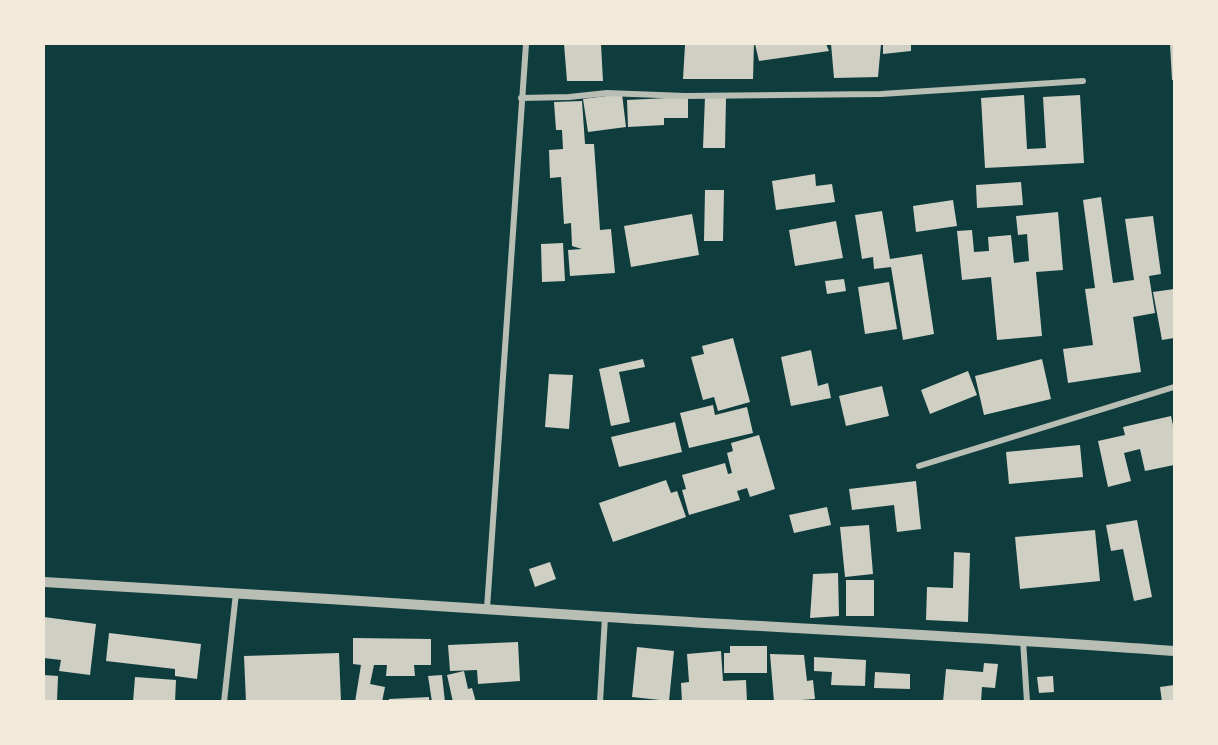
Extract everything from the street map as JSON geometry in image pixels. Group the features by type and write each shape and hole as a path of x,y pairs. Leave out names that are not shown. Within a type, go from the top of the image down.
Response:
{"street":[{"path":"487,608 526,44"},
{"path":"521,98 607,93 685,96 881,94 1083,81"},
{"path":"919,466 1174,387"},
{"path":"44,582 1174,651"},
{"path":"224,702 236,593"},
{"path":"600,702 605,617"},
{"path":"1023,640 1027,702"}],"building":[{"path":"564,44 601,44 603,81 567,81"},
{"path":"754,44 753,79 683,79 685,45"},
{"path":"755,44 826,44 829,51 759,61"},
{"path":"831,44 881,44 878,77 834,78"},
{"path":"883,44 911,44 911,51 883,54"},
{"path":"1170,44 1174,44 1174,80 1172,80"},
{"path":"622,94 626,127 588,132 583,99"},
{"path":"1024,95 1027,149 1046,148 1043,97 1080,95 1084,163 985,168 981,98"},
{"path":"688,97 688,118 664,118 664,125 628,127 627,100"},
{"path":"705,97 726,98 725,148 703,148"},
{"path":"582,101 585,144 594,144 600,230 611,229 615,273 570,276 568,250 582,249 572,246 571,223 564,224 561,177 550,178 549,150 563,149 562,130 556,130 554,102"},
{"path":"815,174 816,186 832,184 835,202 776,210 772,181"},
{"path":"1021,182 1023,205 977,208 976,185"},
{"path":"705,190 724,190 723,241 704,241"},
{"path":"1101,197 1113,283 1134,280 1125,219 1153,216 1161,274 1149,276 1155,313 1133,317 1141,372 1068,383 1063,349 1093,345 1085,289 1095,288 1083,200"},
{"path":"953,200 957,226 916,232 913,206"},
{"path":"882,211 890,259 922,254 934,334 903,340 891,267 874,269 873,257 862,259 855,215"},
{"path":"1058,212 1063,270 1036,272 1042,336 997,340 991,277 962,280 957,231 972,230 974,252 989,251 988,237 1011,235 1014,263 1029,261 1027,234 1018,235 1016,216"},
{"path":"692,214 699,255 631,267 624,226"},
{"path":"836,221 843,258 795,266 789,230"},
{"path":"563,243 565,281 542,282 541,244"},
{"path":"844,279 846,291 827,294 825,281"},
{"path":"889,282 897,329 865,334 858,287"},
{"path":"1174,289 1174,338 1162,340 1153,292"},
{"path":"733,338 750,402 718,411 714,397 703,400 691,357 704,354 702,346"},
{"path":"811,350 818,386 828,383 831,398 791,406 781,357"},
{"path":"643,359 645,367 619,372 630,422 611,426 599,369"},
{"path":"1042,359 1051,399 984,415 975,376"},
{"path":"968,371 977,395 930,414 921,390"},
{"path":"549,374 573,375 569,429 545,427"},
{"path":"882,386 889,416 846,426 839,396"},
{"path":"713,405 715,415 747,407 753,433 689,448 680,413"},
{"path":"1171,416 1174,430 1174,465 1145,471 1140,449 1124,453 1131,481 1108,487 1098,441 1125,435 1123,427"},
{"path":"675,422 682,452 619,467 611,437"},
{"path":"759,435 775,489 750,497 747,488 737,491 740,500 689,515 682,490 686,489 682,475 725,463 728,474 732,473 727,453 733,451 731,443"},
{"path":"1080,445 1083,477 1009,484 1006,452"},
{"path":"666,480 671,493 677,491 686,517 613,542 599,503"},
{"path":"916,481 921,529 897,532 894,505 852,510 849,489"},
{"path":"827,507 831,525 794,533 789,515"},
{"path":"1137,520 1152,597 1134,601 1123,549 1111,551 1106,525"},
{"path":"869,525 873,574 845,577 840,527"},
{"path":"1095,530 1100,581 1020,589 1015,537"},
{"path":"954,552 970,553 968,622 926,620 927,587 953,588"},
{"path":"550,562 556,579 535,587 529,569"},
{"path":"838,573 839,616 810,618 813,574"},
{"path":"846,580 874,580 874,616 846,616"},
{"path":"44,617 96,624 90,675 59,671 61,660 44,658"},
{"path":"109,633 201,644 197,679 175,676 175,669 106,661"},
{"path":"353,638 431,639 431,665 414,665 415,676 386,676 387,665 374,665 370,684 385,687 382,702 355,702 361,665 353,664"},
{"path":"518,642 520,681 478,684 477,670 450,671 448,645"},
{"path":"730,646 767,646 767,673 724,673 724,653 730,653"},
{"path":"637,647 674,651 669,701 632,697"},
{"path":"721,651 723,681 746,680 747,702 682,702 681,683 689,682 687,654"},
{"path":"339,653 341,702 246,702 244,656"},
{"path":"770,654 804,655 807,681 813,680 815,699 774,702"},
{"path":"814,657 866,660 865,686 831,685 832,672 814,671"},
{"path":"984,663 998,664 995,688 982,687 981,702 943,702 946,669 983,672"},
{"path":"464,671 468,689 472,688 476,702 453,702 447,675"},
{"path":"875,672 910,674 910,689 874,688"},
{"path":"44,675 58,676 57,702 44,702"},
{"path":"442,675 445,702 432,702 428,676"},
{"path":"1053,676 1054,692 1039,693 1037,677"},
{"path":"135,677 176,680 175,702 133,702"},
{"path":"1174,685 1174,702 1162,702 1160,687"},
{"path":"429,697 429,702 389,702 389,699"}]}
